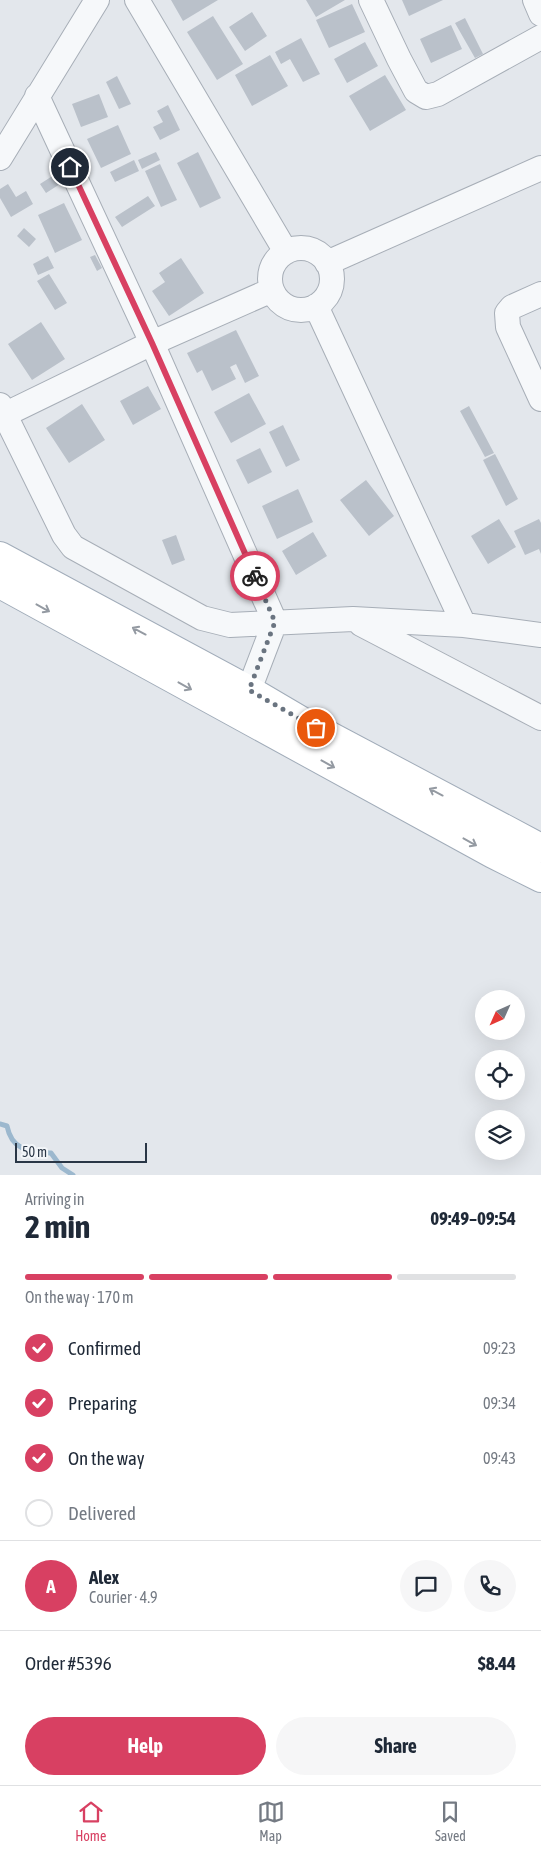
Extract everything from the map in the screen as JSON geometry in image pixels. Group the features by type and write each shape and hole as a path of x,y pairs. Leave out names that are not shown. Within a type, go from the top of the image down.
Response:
{"main road":[{"path":"0,556 249,690 300,720 541,848"},
{"path":"0,584 493,854 541,878"}],"street":[{"path":"0,158 97,0"},
{"path":"137,0 286,252"},
{"path":"371,0 416,91 426,96 438,94 541,37"},
{"path":"535,0 541,14"},
{"path":"37,96 152,343 275,622 249,690"},
{"path":"327,263 541,168"},
{"path":"304,248 321,256 327,263 331,272 332,282 324,300 316,306 306,310 296,310 286,306 272,290 270,273 279,257 286,252 304,248"},
{"path":"272,290 2,410 64,534 73,547 202,618 230,625 353,619 464,625 541,634"},
{"path":"541,294 512,307 506,313 508,327 541,399"},
{"path":"316,306 464,625"},
{"path":"353,619 541,718"}],"building":[{"path":"171,0 218,0 183,21"},
{"path":"306,0 345,0 316,17"},
{"path":"402,0 443,0 409,16"},
{"path":"352,4 365,32 329,48 316,20"},
{"path":"252,12 267,36 245,51 229,27"},
{"path":"213,16 243,64 217,80 187,32"},
{"path":"465,18 483,54 475,58 455,23"},
{"path":"451,25 462,49 431,63 420,39"},
{"path":"301,38 320,74 303,82 290,59 281,64 275,52"},
{"path":"365,42 378,66 347,83 334,59"},
{"path":"270,55 288,86 252,106 235,75"},
{"path":"385,75 406,110 370,131 349,96"},
{"path":"117,76 131,104 119,109 106,82"},
{"path":"99,94 108,117 81,127 72,104"},
{"path":"168,105 180,130 160,140 153,127 163,122 157,111"},
{"path":"118,125 131,154 101,168 87,139"},
{"path":"156,152 160,160 142,169 138,160"},
{"path":"198,152 221,198 200,208 177,163"},
{"path":"134,160 139,171 115,182 110,172"},
{"path":"160,164 177,200 161,207 145,171"},
{"path":"54,175 60,184 46,193 40,184"},
{"path":"8,184 16,197 26,191 33,204 11,217 0,198 0,189"},
{"path":"148,196 155,206 122,227 115,217"},
{"path":"64,203 82,240 55,253 38,215"},
{"path":"24,228 36,239 29,247 17,236"},
{"path":"95,255 102,268 97,271 90,257"},
{"path":"48,256 54,268 38,275 33,264"},
{"path":"181,258 204,293 169,316 152,291 165,282 159,273"},
{"path":"49,274 67,303 55,310 37,281"},
{"path":"41,322 65,359 32,380 8,344"},
{"path":"236,330 259,376 245,383 236,364 230,367 236,379 212,391 202,370 197,373 187,353"},
{"path":"148,386 161,409 133,425 120,401"},
{"path":"249,393 266,424 231,443 214,412"},
{"path":"82,404 105,440 69,463 46,428"},
{"path":"469,406 494,453 485,457 460,411"},
{"path":"283,425 300,460 286,467 269,432"},
{"path":"260,448 272,472 248,484 236,460"},
{"path":"495,454 518,499 506,506 483,460"},
{"path":"366,480 394,516 369,536 340,500"},
{"path":"298,489 313,522 277,539 262,506"},
{"path":"499,519 516,547 488,564 471,536"},
{"path":"539,519 541,523 541,554 539,549 525,555 514,531"},
{"path":"313,532 327,556 296,575 282,551"},
{"path":"176,535 185,560 172,565 162,540"}],"waterway":[{"path":"0,1124 7,1126 9,1134 17,1145 29,1150 51,1153 62,1168 73,1175"}],"way so far":[{"path":"255,576 275,622 249,690 316,728"}],"route":[{"path":"70,167 152,343 255,576"}]}
